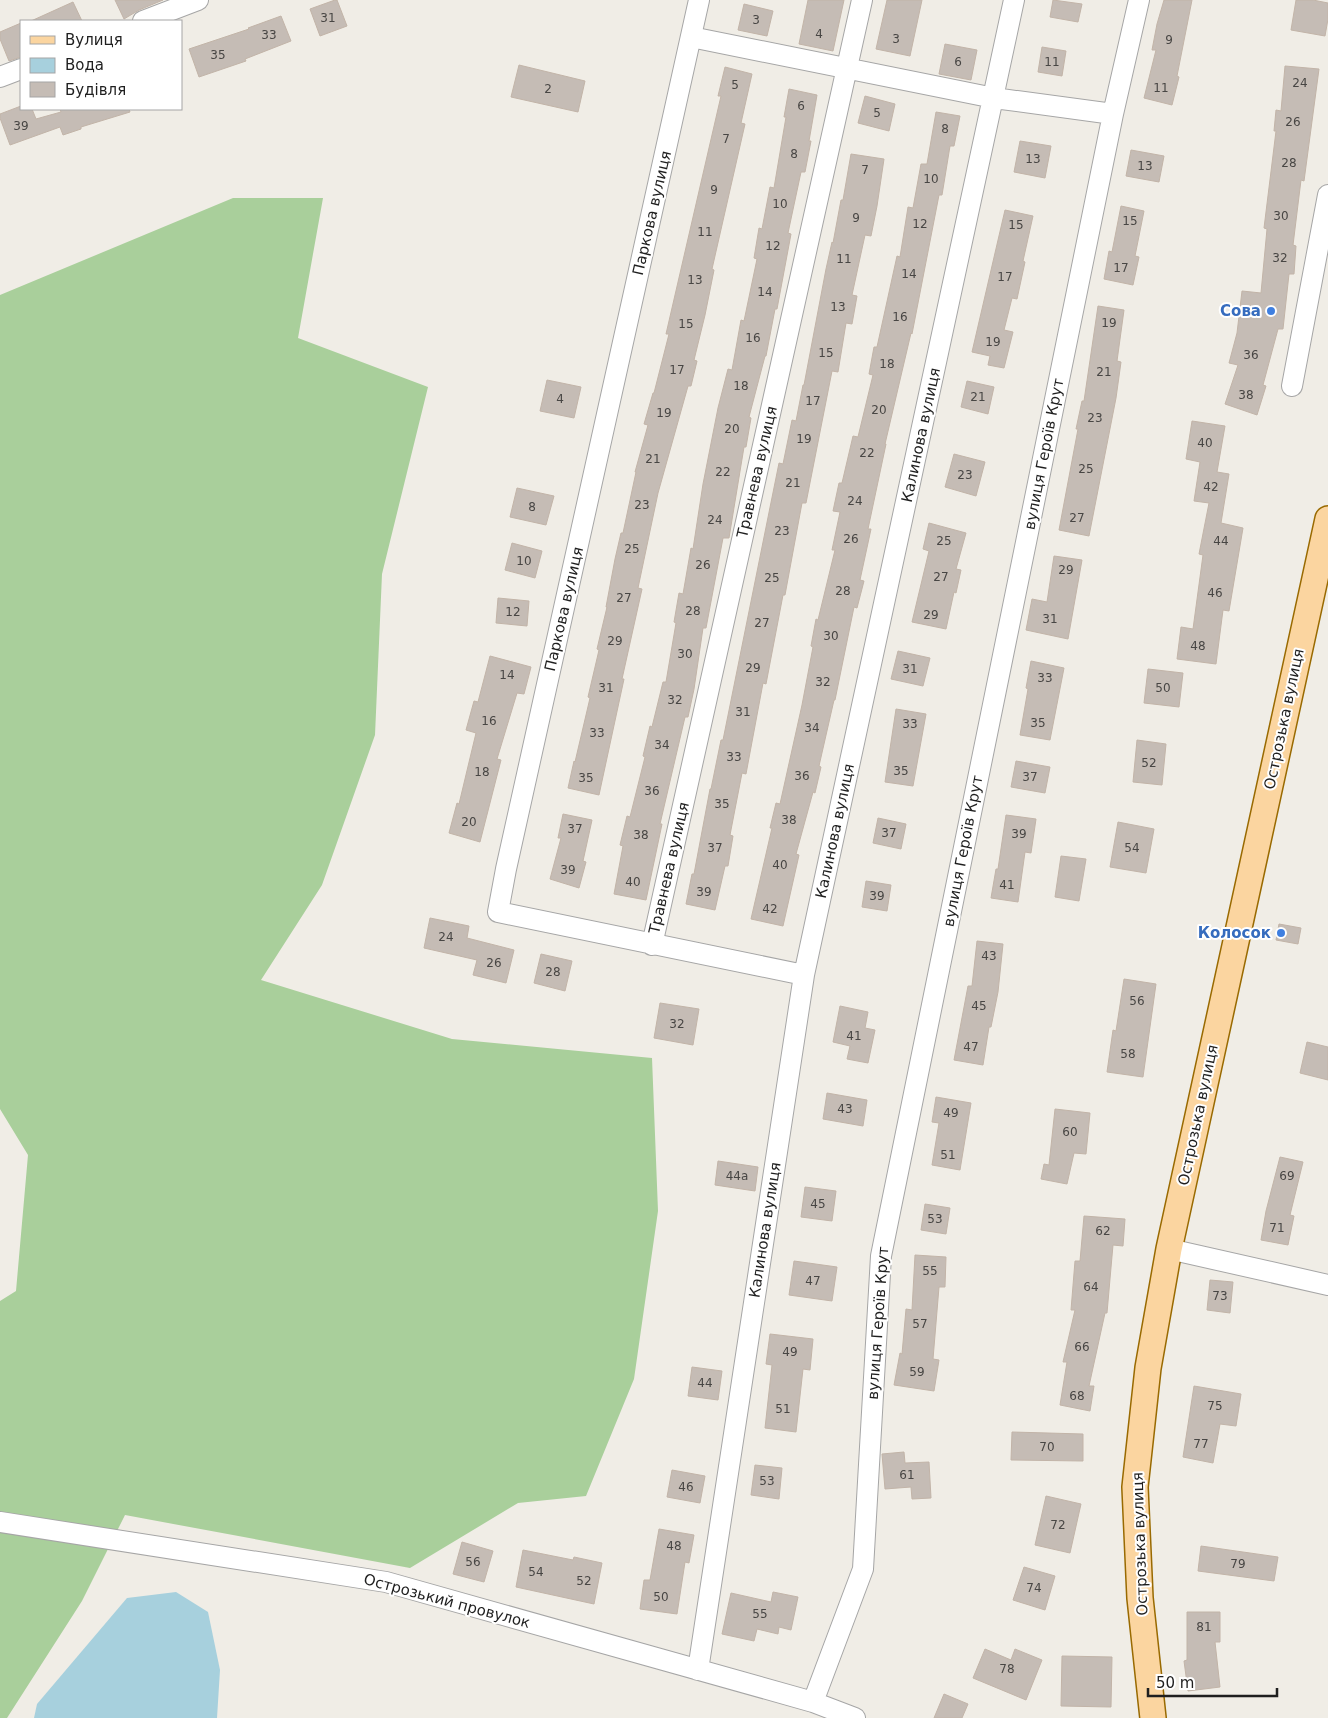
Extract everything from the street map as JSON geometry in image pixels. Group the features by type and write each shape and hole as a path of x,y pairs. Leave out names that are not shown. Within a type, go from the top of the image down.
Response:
{"main road":[{"name":"Острозька вулиця","path":"1152,1718 1140,1598 1136,1487 1148,1368 1169,1249 1328,519"}],"street":[{"path":"146,20 198,0"},
{"name":"Паркова вулиця","path":"699,0 498,912 804,975"},
{"name":"Травнева вулиця","path":"652,945 862,0"},
{"name":"Калинова вулиця","path":"698,1670 804,975 1014,0"},
{"name":"вулиця Героїв Крут","path":"813,1702 863,1569 881,1256 1113,114 1139,0"},
{"path":"691,37 994,98 1113,114"},
{"path":"0,77 20,69"},
{"path":"1292,386 1328,195"},
{"path":"1169,1249 1328,1285"},
{"name":"Острозький провулок","path":"0,1522 386,1582 813,1702 855,1718"}],"green space":[{"path":"233,198 323,198 298,338 428,387 382,574 375,735 322,885 261,980 452,1039 652,1058 658,1211 634,1379 586,1496 518,1503 410,1568 125,1515 82,1601 7,1718 0,1718 0,1301 16,1291 28,1155 0,1109 0,295"}],"water":[{"path":"176,1592 208,1612 220,1670 217,1718 34,1718 37,1704 127,1598"}],"building":[{"path":"115,0 163,0 139,10 124,19"},
{"path":"337,0 347,26 320,36 310,9"},
{"path":"808,0 844,0 833,51 799,44"},
{"path":"887,0 922,0 910,56 876,49"},
{"path":"1053,0 1082,4 1078,22 1050,17"},
{"path":"1164,0 1192,0 1177,76 1179,77 1172,105 1144,98 1156,50 1152,50"},
{"path":"1296,0 1313,0 1328,3 1325,36 1291,30"},
{"path":"73,2 82,20 33,20"},
{"path":"744,4 773,11 767,36 738,30"},
{"path":"281,16 291,41 245,59 246,61 199,77 189,49"},
{"path":"20,23 20,57 9,61 0,39 0,32"},
{"path":"945,44 977,50 971,80 939,74"},
{"path":"1042,47 1066,51 1062,76 1038,72"},
{"path":"519,65 585,81 578,112 511,97"},
{"path":"1285,66 1319,69 1304,181 1301,180 1293,245 1296,246 1294,274 1289,274 1283,329 1278,329 1263,385 1266,386 1257,415 1225,404 1238,365 1229,363 1237,333 1242,291 1261,293 1267,229 1264,228 1276,131 1274,131 1276,110 1281,111"},
{"path":"725,67 752,74 741,123 745,124 712,269 714,270 694,360 697,361 691,386 688,386 658,493 638,588 642,589 599,795 568,788 590,698 588,697 599,650 597,649 607,607 615,559 621,533 623,533 635,472 648,425 644,424 669,334 666,334 721,96 718,96"},
{"path":"789,89 817,95 809,141 811,141 805,172 801,172 788,233 791,234 777,309 775,309 766,356 749,417 751,418 746,447 744,447 729,538 723,538 706,628 703,628 694,689 688,717 685,717 660,824 662,824 646,900 614,894 623,846 620,845 627,816 630,817 645,757 643,756 650,726 652,727 663,682 666,682 679,593 683,594 691,548 693,549 703,484 718,408 728,369 732,370 741,320 744,321 757,259 754,258 759,228 762,229 770,187 774,188"},
{"path":"865,96 895,104 889,131 858,123"},
{"path":"20,106 20,110 32,110 36,119 61,112 60,110 129,110 130,112 81,127 81,129 63,135 60,127 10,145 0,114"},
{"path":"936,112 960,116 954,146 950,146 942,195 939,195 912,334 885,444 868,529 871,529 860,580 864,581 857,608 854,607 819,766 821,767 815,793 813,792 796,854 799,855 783,926 751,919 772,828 770,828 776,803 780,804 802,705 813,647 811,646 816,619 818,620 835,550 832,550 840,512 833,511 839,483 842,483 853,436 858,437 873,375 869,374 874,347 877,347 897,256 900,257 908,207 913,208 921,164 927,164"},
{"path":"1020,141 1051,146 1045,178 1014,172"},
{"path":"1131,150 1164,156 1159,182 1126,176"},
{"path":"851,154 884,159 877,206 871,236 865,235 852,295 857,296 852,324 846,323 838,372 832,371 806,503 802,503 766,684 763,683 746,774 742,773 730,835 733,836 728,866 725,866 715,910 686,904 692,874 694,874 721,740 723,740 779,463 783,464 792,420 796,421"},
{"path":"1121,206 1144,211 1135,256 1139,257 1133,285 1104,279 1109,251 1112,252"},
{"path":"1005,210 1033,216 1017,299 1012,298 1004,330 1013,332 1004,368 988,365 990,356 972,352"},
{"path":"1098,306 1124,310 1117,361 1121,362 1116,398 1089,536 1059,530 1078,429 1076,429 1082,401 1084,401"},
{"path":"547,380 581,387 574,418 540,411"},
{"path":"967,381 994,387 988,414 961,407"},
{"path":"1192,421 1225,426 1217,472 1229,474 1221,523 1243,528 1229,611 1223,610 1216,664 1177,659 1181,627 1193,629 1203,555 1199,554 1209,503 1194,501 1200,462 1186,459"},
{"path":"954,454 985,462 976,496 945,487"},
{"path":"517,488 554,496 546,525 510,517"},
{"path":"929,523 966,533 956,569 961,570 946,629 912,622 929,551 923,549"},
{"path":"512,543 542,551 535,578 505,570"},
{"path":"1054,556 1082,560 1068,639 1026,630 1032,599 1047,602"},
{"path":"498,598 529,601 527,626 496,623"},
{"path":"898,651 930,658 923,686 891,679"},
{"path":"490,656 531,667 524,694 517,693 497,759 501,760 480,842 449,833 457,803 459,804 476,733 466,730 474,701 478,702"},
{"path":"1031,661 1064,668 1050,740 1020,735"},
{"path":"1148,669 1183,673 1179,707 1144,703"},
{"path":"896,709 926,714 913,786 885,782"},
{"path":"1137,740 1166,744 1162,785 1133,782"},
{"path":"1016,761 1050,767 1045,793 1011,787"},
{"path":"563,814 592,820 583,861 586,862 579,888 550,879 561,838 558,838"},
{"path":"1006,815 1036,819 1031,853 1025,852 1018,902 991,898 996,869 998,869"},
{"path":"878,818 906,824 901,849 873,843"},
{"path":"1118,822 1154,829 1146,873 1110,867"},
{"path":"1061,856 1086,859 1079,901 1055,897"},
{"path":"866,881 891,885 887,911 862,907"},
{"path":"430,918 469,926 467,938 514,950 506,983 473,975 477,960 424,948"},
{"path":"1279,924 1301,928 1298,944 1276,940"},
{"path":"977,941 1003,944 998,992 991,1027 989,1027 983,1065 954,1060 968,986 972,986"},
{"path":"541,954 572,961 565,991 534,983"},
{"path":"1124,979 1156,984 1143,1077 1107,1072 1113,1030 1116,1031"},
{"path":"660,1003 699,1009 693,1045 654,1038"},
{"path":"840,1006 868,1012 865,1028 875,1030 868,1063 847,1059 850,1046 833,1042"},
{"path":"1307,1042 1328,1047 1328,1080 1300,1073"},
{"path":"827,1093 867,1100 863,1126 823,1119"},
{"path":"936,1097 971,1103 960,1170 932,1165 939,1123 932,1122"},
{"path":"1055,1109 1090,1113 1086,1154 1074,1153 1067,1184 1041,1179 1044,1164 1049,1165"},
{"path":"1280,1157 1303,1162 1290,1215 1294,1216 1288,1245 1261,1240 1266,1211"},
{"path":"718,1161 758,1167 755,1191 715,1185"},
{"path":"805,1187 836,1191 832,1221 801,1217"},
{"path":"925,1204 950,1208 946,1234 921,1230"},
{"path":"1084,1216 1125,1219 1123,1246 1113,1245 1107,1313 1105,1313 1089,1386 1094,1386 1090,1411 1060,1405 1067,1362 1063,1362 1075,1310 1071,1310 1075,1261 1080,1261"},
{"path":"915,1255 946,1257 945,1287 939,1287 933,1359 939,1360 934,1391 894,1385 900,1353 902,1354 906,1309 912,1310"},
{"path":"794,1261 837,1267 832,1301 789,1295"},
{"path":"1210,1280 1233,1282 1230,1313 1207,1310"},
{"path":"770,1334 813,1339 810,1370 803,1369 796,1432 765,1428 772,1365 766,1364"},
{"path":"692,1367 722,1371 718,1400 688,1396"},
{"path":"1194,1386 1241,1394 1236,1426 1220,1424 1213,1463 1183,1457"},
{"path":"1012,1432 1083,1434 1083,1461 1011,1460"},
{"path":"904,1452 905,1463 929,1462 931,1498 912,1499 911,1487 885,1489 882,1454"},
{"path":"755,1465 782,1468 779,1499 751,1495"},
{"path":"672,1470 705,1476 700,1503 667,1497"},
{"path":"1046,1496 1081,1504 1070,1553 1035,1545"},
{"path":"659,1529 694,1535 689,1563 685,1562 677,1614 640,1609 644,1580 650,1580"},
{"path":"462,1542 493,1551 484,1582 453,1574"},
{"path":"1201,1546 1278,1557 1274,1581 1198,1571"},
{"path":"523,1550 573,1560 574,1557 602,1563 594,1604 516,1587"},
{"path":"1024,1567 1055,1576 1045,1610 1013,1600"},
{"path":"773,1592 798,1597 791,1630 779,1627 778,1634 757,1629 754,1641 722,1634 731,1593 771,1602"},
{"path":"1187,1612 1220,1612 1220,1642 1215,1642 1220,1687 1188,1691 1184,1661 1187,1660"},
{"path":"985,1649 1011,1660 1015,1649 1042,1660 1026,1700 973,1678"},
{"path":"1062,1656 1112,1657 1111,1707 1061,1706"},
{"path":"944,1694 968,1704 962,1718 934,1718"}],"place":[{"name":"Сова","path":"1271,311"},
{"name":"Колосок","path":"1281,933"}]}
